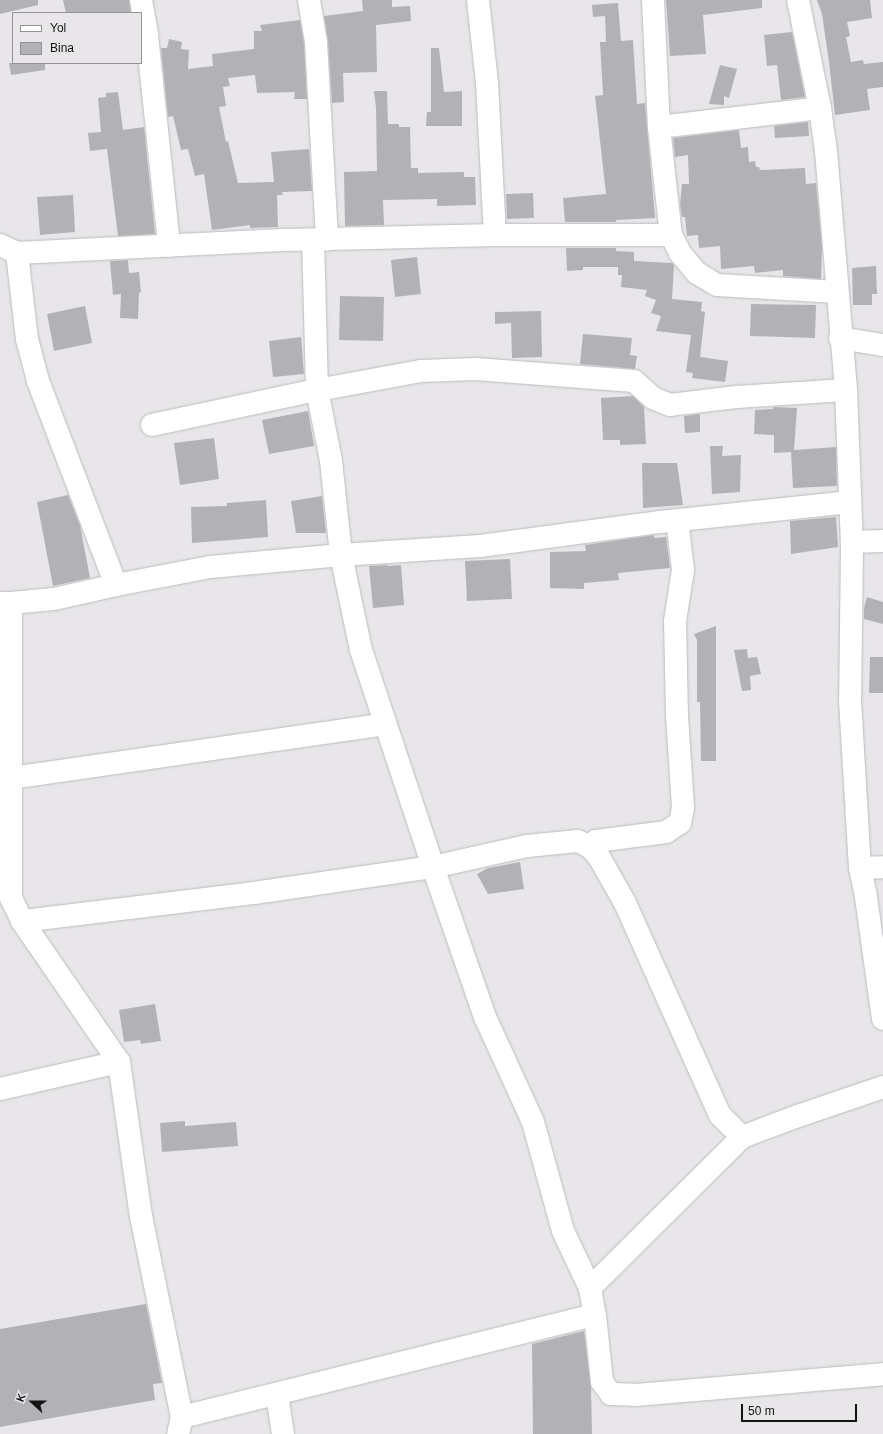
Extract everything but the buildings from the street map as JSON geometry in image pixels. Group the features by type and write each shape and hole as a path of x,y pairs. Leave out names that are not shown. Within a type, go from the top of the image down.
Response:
{"street":[{"path":"141,0 147,35 169,246"},
{"path":"309,0 316,42 320,240 317,390 331,461 341,555 361,650 433,867 485,1017 533,1122 563,1231 590,1288 595,1315 602,1382 611,1394 636,1395 883,1374"},
{"path":"478,0 487,83 495,236"},
{"path":"653,0 659,127 671,235 680,253 697,272 717,285 837,292"},
{"path":"798,0 820,108 826,151 840,338 846,390 852,542 850,700 860,868 866,897 883,1019"},
{"path":"659,127 820,108"},
{"path":"116,585 38,381 27,339 9,249 169,246 320,240 495,236 671,235"},
{"path":"840,338 883,345"},
{"path":"152,425 317,390 421,371 475,369 634,381 653,398 670,405 736,397 846,390"},
{"path":"595,1315 278,1394 180,1426 141,1216 119,1062 22,921 11,898 11,778 6,603 54,599 116,585 210,567 341,555 480,546 677,520 850,502"},
{"path":"590,846 596,841 666,832 680,823 683,808 677,716 675,621 683,570 677,520"},
{"path":"852,542 883,542"},
{"path":"11,778 385,724"},
{"path":"22,921 254,893 433,867 527,846 578,841 590,846 599,857 625,903 720,1115 742,1138"},
{"path":"860,868 883,867"},
{"path":"0,1089 119,1062"},
{"path":"590,1288 742,1138 798,1116 883,1086"},
{"path":"278,1394 283,1434"}]}
